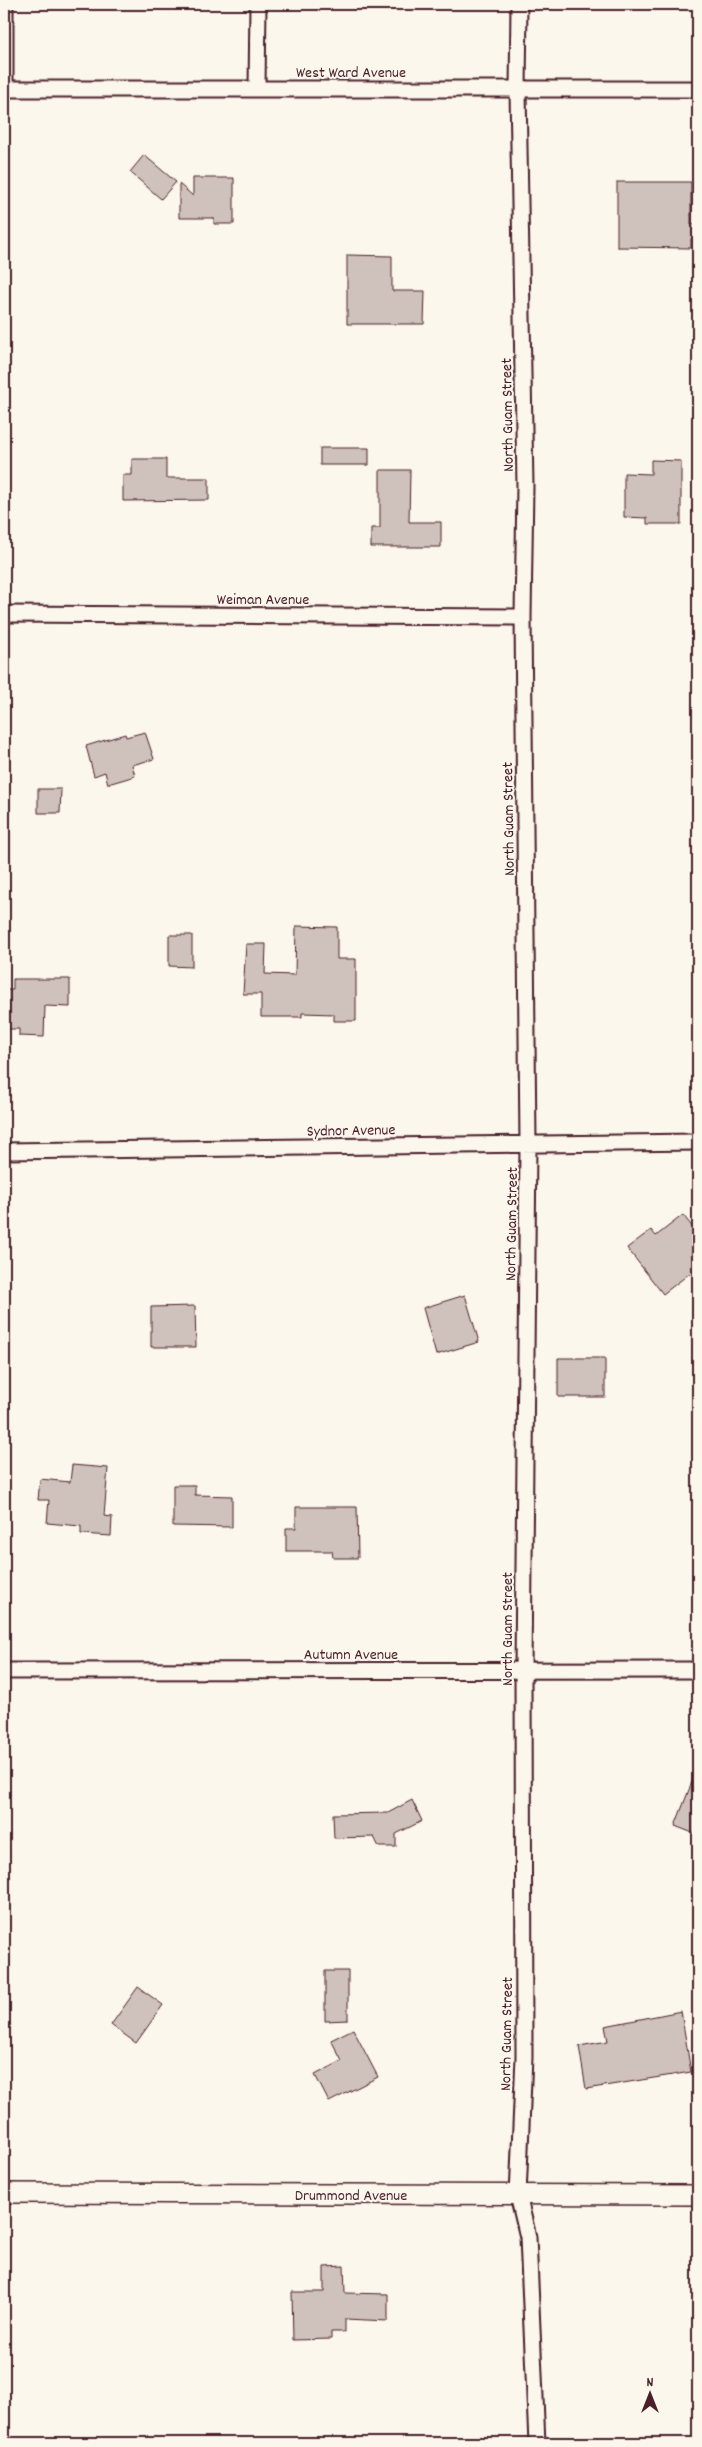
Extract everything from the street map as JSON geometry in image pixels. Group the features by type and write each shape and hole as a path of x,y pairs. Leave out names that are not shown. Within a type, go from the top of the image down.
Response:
{"street":[{"path":"4,89 5,4"},
{"path":"257,88 258,4"},
{"name":"North Guam Street","path":"519,4 518,90 525,486 523,617 528,1144 523,1670 524,2057 518,2195 528,2236 537,2443"},
{"name":"West Ward Avenue","path":"4,89 698,89"},
{"name":"Weiman Avenue","path":"4,614 523,617"},
{"name":"Sydnor Avenue","path":"4,1151 698,1142"},
{"name":"Autumn Avenue","path":"4,1671 698,1670"},
{"name":"Drummond Avenue","path":"4,2193 698,2195"}],"building":[{"path":"144,155 176,182 161,199 130,172"},
{"path":"193,178 234,178 234,224 214,224 214,218 179,218 179,184 193,196"},
{"path":"617,182 691,182 691,224 698,224 698,239 691,239 691,248 617,247"},
{"path":"347,255 392,256 392,291 425,291 424,324 347,324"},
{"path":"320,448 369,448 369,465 320,465"},
{"path":"132,459 166,459 166,478 209,478 209,500 123,501 123,475 132,475"},
{"path":"651,460 681,461 681,524 647,524 647,518 624,517 624,473 651,474"},
{"path":"380,470 410,470 409,522 441,522 441,547 371,547 371,528 380,528"},
{"path":"145,732 154,759 132,765 135,776 108,784 105,772 94,776 86,746 125,734 126,737"},
{"path":"38,789 61,789 60,813 38,813"},
{"path":"296,926 337,927 337,959 356,959 356,1021 334,1021 334,1014 302,1013 302,1017 261,1017 261,994 243,994 246,944 266,944 265,974 295,975"},
{"path":"169,935 192,935 192,967 169,966"},
{"path":"13,979 70,979 70,1007 45,1006 44,1037 19,1036 19,1029 4,1029 4,990 13,990"},
{"path":"683,1215 698,1234 698,1267 663,1294 627,1248 651,1230 656,1236"},
{"path":"465,1295 479,1342 436,1355 423,1308"},
{"path":"195,1306 196,1347 151,1347 151,1307"},
{"path":"558,1358 605,1358 605,1397 558,1397"},
{"path":"72,1465 108,1468 104,1516 112,1517 111,1536 81,1534 81,1526 47,1523 49,1500 38,1500 40,1479 70,1482"},
{"path":"173,1485 195,1485 195,1495 232,1496 232,1527 173,1526"},
{"path":"296,1507 357,1507 358,1558 333,1558 332,1551 286,1551 286,1528 296,1528"},
{"path":"698,1769 698,1835 675,1826"},
{"path":"412,1800 422,1821 396,1834 396,1847 379,1847 374,1837 334,1838 333,1814 388,1813"},
{"path":"325,1971 348,1971 348,2020 325,2021"},
{"path":"138,1987 163,2005 136,2043 111,2025"},
{"path":"681,2011 691,2072 586,2089 579,2046 608,2041 605,2026"},
{"path":"353,2029 378,2077 329,2102 315,2075 342,2061 331,2040"},
{"path":"344,2266 345,2293 388,2294 388,2321 345,2319 345,2332 331,2332 331,2339 293,2340 292,2292 324,2292 324,2267"}],"waterway":[{"path":"691,2443 698,2439"}]}
